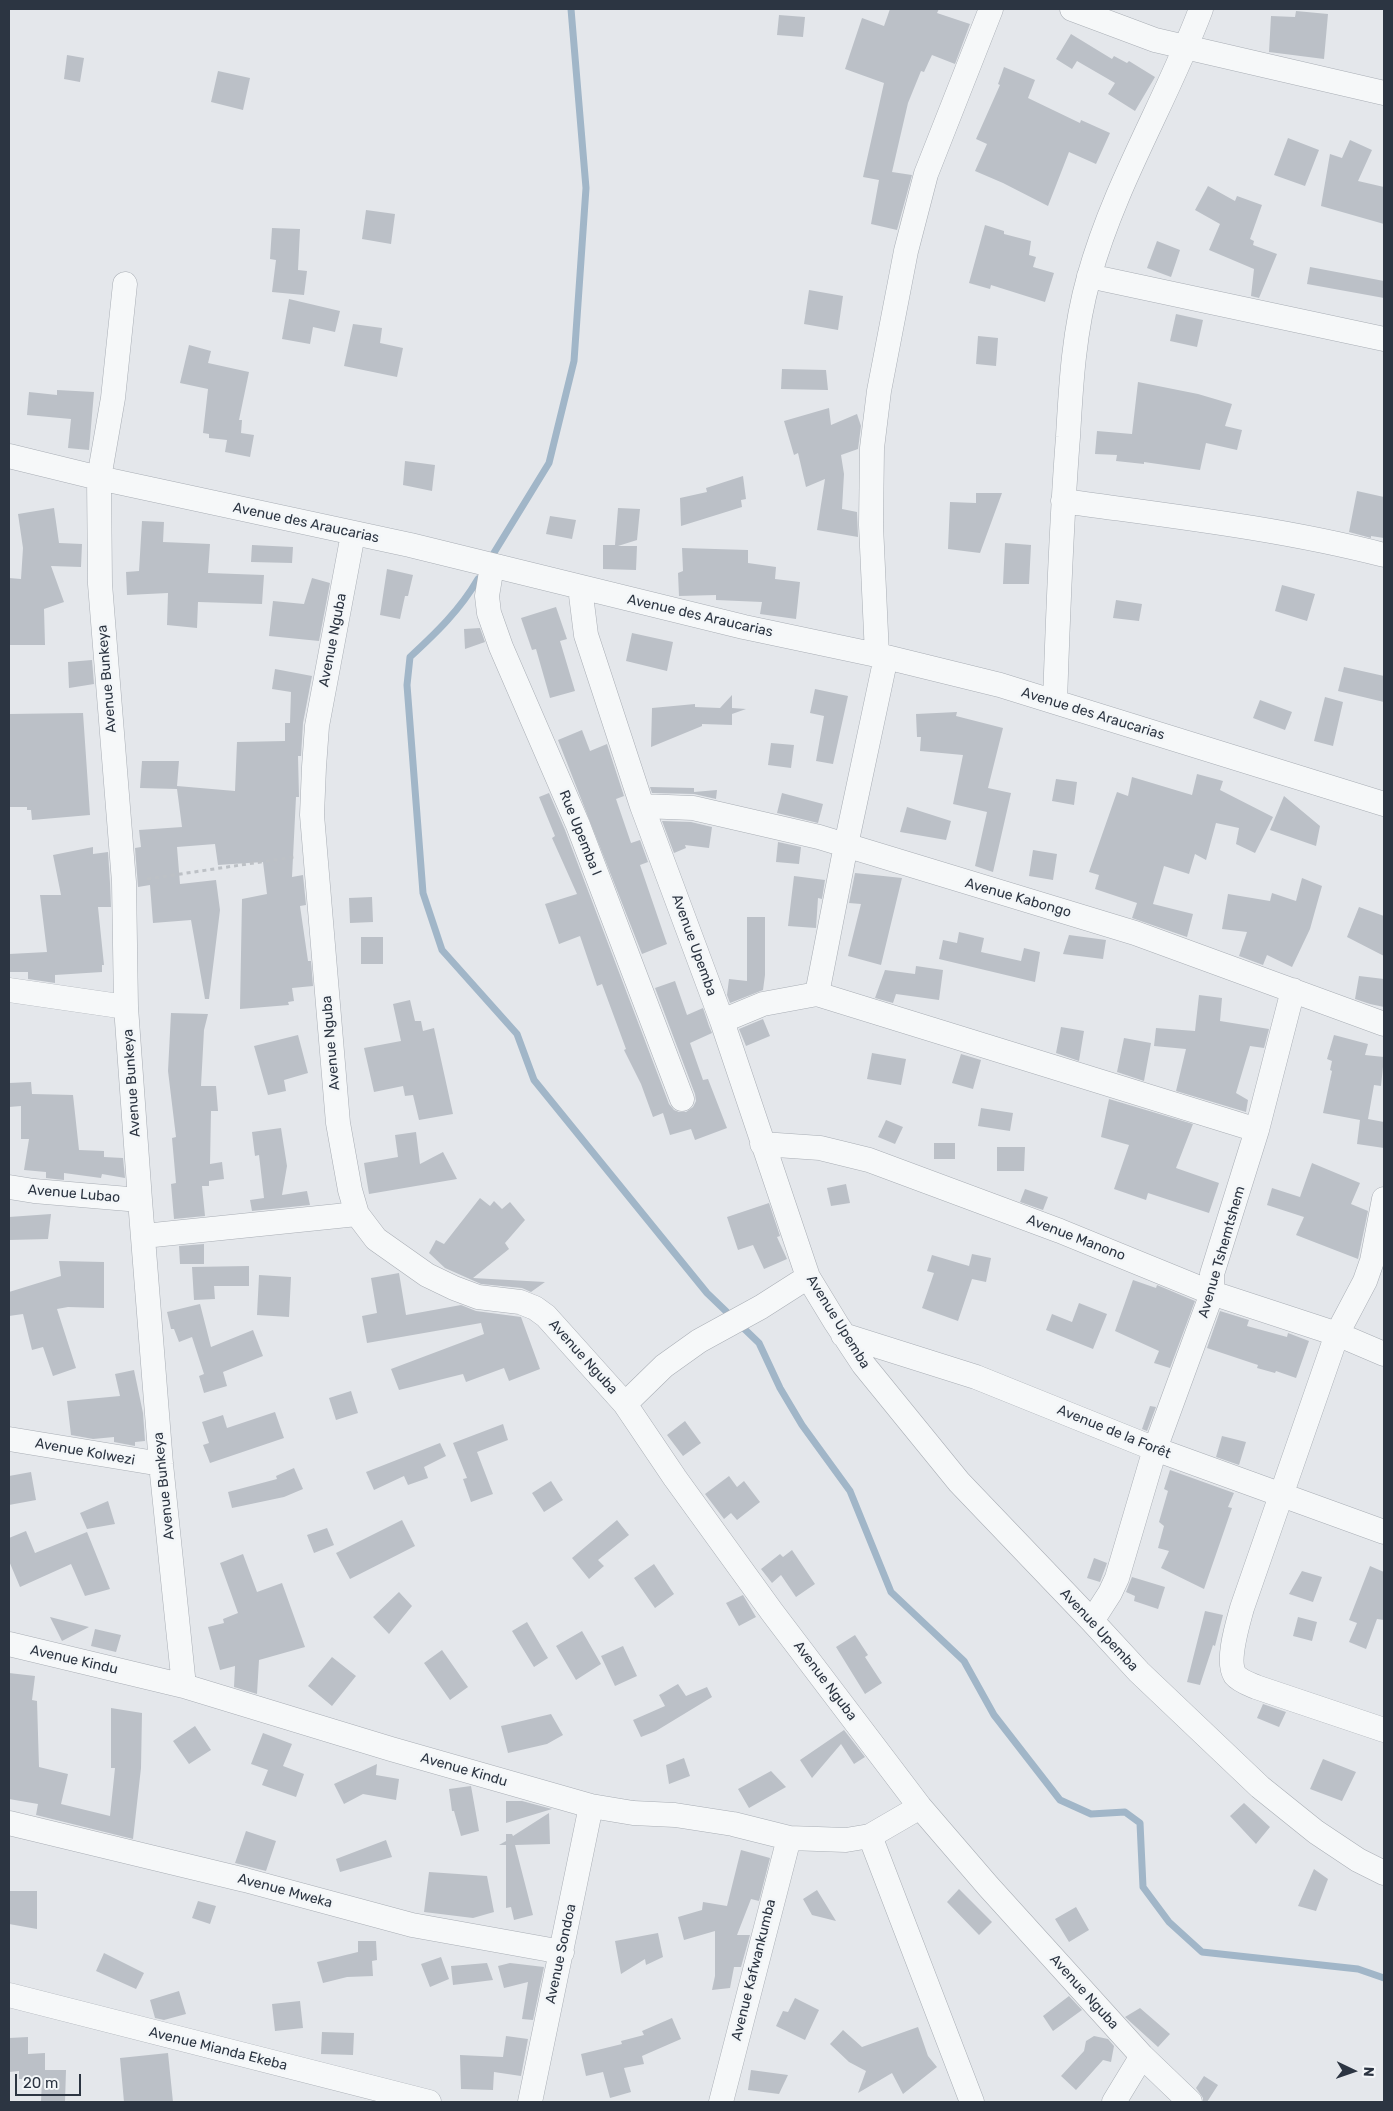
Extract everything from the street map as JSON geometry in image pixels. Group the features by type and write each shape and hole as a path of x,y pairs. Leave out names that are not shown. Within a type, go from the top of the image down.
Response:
{"street":[{"path":"817,994 882,656 871,525 872,448 879,391 904,261 926,174 991,9"},
{"path":"1072,9 1137,34 1186,48 1384,93"},
{"path":"1054,702 1063,501 1074,345 1089,276 1109,219 1129,170 1186,48 1200,9"},
{"path":"1089,276 1384,339"},
{"name":"Avenue Bunkeya","path":"125,284 113,398 99,478 100,584 124,882 126,1007 140,1200 161,1464 184,1686"},
{"name":"Avenue des Araucarias","path":"9,456 99,478 410,545 744,627 882,656 1000,685 1384,804"},
{"path":"1063,501 1226,524 1343,544 1384,555"},
{"name":"Avenue Nguba","path":"354,534 318,726 313,777 314,854 338,1123 350,1190 357,1214 376,1239 427,1275 478,1297 520,1302 535,1308 546,1316 625,1404 675,1478 772,1612 920,1807 988,1886 1142,2056 1190,2102"},
{"name":"Rue Upemba I","path":"492,566 487,596 489,613 578,825 682,1099"},
{"name":"Avenue Upemba","path":"580,588 586,634 642,806 722,1021 808,1277 843,1335 863,1364 959,1482 1139,1672 1260,1787 1316,1832 1358,1860 1384,1873"},
{"name":"Avenue Kabongo","path":"642,806 692,808 819,837 1135,933 1384,1024"},
{"path":"9,990 126,1007"},
{"name":"Avenue Tshemtshem","path":"1092,1621 1110,1593 1120,1570 1155,1449 1212,1293 1212,1274 1257,1130 1293,990"},
{"path":"722,1021 762,1004 817,994 1257,1130"},
{"name":"Avenue Manono","path":"762,1144 820,1148 869,1160 1060,1231 1212,1293 1337,1334 1384,1354"},
{"name":"Avenue Lubao","path":"9,1187 34,1191 140,1200"},
{"path":"1384,1199 1382,1228 1372,1261 1365,1281 1337,1334 1242,1608 1232,1651 1234,1673 1239,1679 1256,1687 1384,1730"},
{"path":"144,1236 357,1214"},
{"path":"625,1404 664,1366 698,1341 761,1307 808,1277"},
{"name":"Avenue de la Forêt","path":"843,1335 976,1377 1155,1449 1384,1532"},
{"name":"Avenue Kolwezi","path":"9,1439 161,1464"},
{"name":"Avenue Kindu","path":"9,1644 184,1686 391,1749 591,1806 633,1813 675,1815 733,1824 788,1838 846,1840 870,1836 920,1807"},
{"name":"Avenue Sondoa","path":"530,2102 591,1806"},
{"name":"Avenue Mweka","path":"9,1823 245,1880 412,1925 562,1952"},
{"path":"870,1836 972,2102"},
{"name":"Avenue Kafwankumba","path":"721,2102 788,1838"},
{"name":"Avenue Mianda Ekeba","path":"9,1995 428,2102"},
{"path":"1114,2102 1142,2056"}],"path":[{"path":"124,882 314,854"}],"building":[{"path":"890,9 939,9 937,13 970,24 955,64 932,55 924,72 921,71 908,103 892,172 912,175 897,230 871,224 879,180 863,177 884,83 845,69 862,18 884,26"},
{"path":"1296,11 1328,14 1324,59 1269,52 1271,16 1295,17"},
{"path":"779,15 805,17 803,37 777,35"},
{"path":"1071,34 1112,59 1114,56 1127,63 1129,61 1155,77 1135,111 1108,94 1115,83 1077,61 1072,69 1056,59"},
{"path":"67,55 84,58 80,82 64,79"},
{"path":"1004,67 1035,80 1028,98 1080,123 1081,120 1110,133 1096,164 1069,152 1048,206 975,171 987,144 976,139 1000,85 998,84"},
{"path":"218,71 250,78 243,110 211,102"},
{"path":"1288,138 1319,150 1305,186 1274,175"},
{"path":"1350,140 1372,150 1358,181 1384,187 1384,224 1321,206 1330,154 1342,158"},
{"path":"1208,186 1235,201 1237,196 1262,205 1250,239 1254,241 1253,245 1277,254 1259,298 1251,296 1254,269 1209,250 1220,224 1195,210"},
{"path":"366,210 395,214 391,244 362,239"},
{"path":"985,225 1004,231 1004,234 1031,241 1029,255 1036,257 1033,267 1054,273 1045,302 991,285 990,289 969,283"},
{"path":"272,228 300,229 298,270 307,271 304,295 272,292 276,260 270,259"},
{"path":"1157,241 1180,250 1171,277 1147,268"},
{"path":"1310,267 1384,281 1384,298 1307,284"},
{"path":"809,290 843,296 838,330 804,324"},
{"path":"289,299 340,311 335,332 313,327 310,344 282,339"},
{"path":"1176,314 1203,320 1197,347 1170,341"},
{"path":"353,324 382,328 380,343 403,348 397,377 344,366"},
{"path":"978,336 998,338 996,366 976,364"},
{"path":"189,345 211,351 208,363 249,372 239,420 242,420 241,433 254,435 250,457 225,452 227,440 209,438 209,434 203,433 208,389 180,383"},
{"path":"782,369 826,370 828,390 781,389"},
{"path":"1138,382 1198,394 1232,404 1225,426 1242,430 1237,450 1206,443 1200,470 1144,462 1144,464 1116,461 1117,455 1095,454 1097,431 1132,434"},
{"path":"57,390 94,392 89,450 68,448 71,419 27,415 29,392 57,395"},
{"path":"829,408 831,425 857,414 861,426 858,449 841,455 844,474 842,509 857,512 858,537 817,530 825,479 806,487 798,453 794,455 784,421"},
{"path":"405,461 435,465 432,491 403,485"},
{"path":"743,476 746,499 741,500 742,507 681,526 680,498 707,492 706,488"},
{"path":"1357,491 1384,497 1384,538 1371,536 1371,538 1349,532"},
{"path":"976,493 1002,493 980,553 948,549 950,502 976,503"},
{"path":"54,508 59,543 82,544 81,567 51,566 64,602 44,609 45,645 9,645 9,578 21,579 23,548 18,514"},
{"path":"618,508 640,509 637,540 618,546 637,546 636,570 603,569 603,545 615,545"},
{"path":"550,516 576,520 572,539 546,534"},
{"path":"142,521 164,522 163,542 210,544 208,573 264,575 262,604 198,602 197,628 167,625 168,593 127,595 126,572 139,571"},
{"path":"1005,543 1031,545 1029,584 1003,584"},
{"path":"252,545 293,547 292,563 251,562"},
{"path":"682,548 748,550 748,563 776,567 775,579 800,582 796,619 760,614 762,602 716,600 716,595 679,596 678,573 683,571"},
{"path":"387,569 413,575 408,596 405,596 400,619 380,615"},
{"path":"312,578 330,583 319,641 269,636 273,601 304,604"},
{"path":"1282,585 1315,594 1307,621 1275,611"},
{"path":"1116,600 1142,604 1139,621 1113,618"},
{"path":"556,607 567,639 560,641 575,691 550,698 536,649 532,650 521,618"},
{"path":"480,628 485,642 465,649 464,629"},
{"path":"632,633 673,642 667,671 626,661"},
{"path":"92,660 94,684 69,688 68,662"},
{"path":"1344,667 1384,676 1384,702 1338,691"},
{"path":"275,669 312,676 303,723 301,756 298,756 299,797 296,797 292,877 303,875 306,905 300,906 308,961 311,961 313,986 292,988 294,1001 288,1002 289,1005 240,1009 242,899 267,894 263,862 218,865 215,844 177,847 180,884 216,880 220,910 209,999 205,999 191,920 153,923 150,885 138,887 135,848 141,847 139,830 182,827 177,789 140,788 142,761 179,761 177,786 235,791 237,742 285,741 285,723 290,723 291,692 272,689"},
{"path":"815,689 848,696 833,764 816,761 824,716 810,713"},
{"path":"732,695 732,708 746,709 732,714 732,725 702,724 702,726 651,747 652,708 695,704 695,707 720,708"},
{"path":"1325,697 1343,702 1333,746 1314,741"},
{"path":"1260,700 1292,712 1285,730 1253,718"},
{"path":"957,712 956,716 1003,728 988,788 1011,793 993,872 975,866 987,812 953,804 963,755 920,751 921,737 917,737 916,714"},
{"path":"83,713 90,815 32,820 31,810 27,810 27,807 9,807 9,714"},
{"path":"582,730 590,751 607,744 624,796 616,799 631,843 640,840 648,862 640,865 667,944 642,954 558,740"},
{"path":"771,743 794,745 791,768 768,765"},
{"path":"1197,774 1223,781 1220,790 1273,817 1255,853 1236,844 1239,828 1216,823 1206,860 1195,854 1189,874 1164,866 1153,904 1193,914 1187,937 1132,918 1137,903 1095,889 1099,875 1089,872 1117,792 1128,796 1132,777 1192,795"},
{"path":"1056,779 1077,782 1074,805 1052,801"},
{"path":"650,787 694,788 694,792 717,790 716,799 694,794 652,793"},
{"path":"549,793 565,830 669,1104 674,1110 686,1112 693,1107 696,1101 655,988 675,981 687,1015 703,1008 712,1033 690,1043 703,1080 708,1079 727,1128 695,1140 691,1129 670,1135 663,1113 653,1117 641,1084 624,1050 626,1049 602,984 597,986 580,936 559,944 545,904 577,894 552,838 555,836 539,797"},
{"path":"782,793 823,804 818,823 777,813"},
{"path":"1284,796 1320,826 1316,846 1270,830"},
{"path":"907,807 951,821 946,840 900,832"},
{"path":"662,821 691,822 712,827 709,848 685,845 686,848 674,853"},
{"path":"778,842 801,847 799,864 776,862"},
{"path":"93,847 93,854 108,852 111,907 98,907 104,965 102,965 102,972 55,975 55,983 28,979 28,972 9,972 9,954 47,952 40,895 61,895 53,855"},
{"path":"1033,850 1057,854 1053,880 1029,876"},
{"path":"855,873 902,878 881,965 848,956 861,904 849,903"},
{"path":"794,876 825,880 822,899 818,898 816,928 788,926"},
{"path":"1302,878 1322,886 1310,929 1292,967 1267,955 1263,965 1239,956 1247,932 1222,929 1228,894 1270,901 1272,893 1296,901"},
{"path":"372,897 373,922 350,923 349,898"},
{"path":"1359,907 1384,916 1384,956 1347,937"},
{"path":"747,917 765,917 765,975 763,990 730,1003 727,995 729,979 747,981"},
{"path":"959,932 984,938 981,952 1021,961 1024,948 1040,952 1035,982 939,959 943,940 957,943"},
{"path":"1069,935 1106,940 1103,959 1063,954"},
{"path":"361,937 383,937 383,964 361,964"},
{"path":"916,966 943,970 939,1000 896,994 893,1003 875,998 885,970 915,974"},
{"path":"1359,976 1384,979 1384,1007 1355,999"},
{"path":"1199,995 1222,998 1220,1021 1269,1029 1264,1048 1250,1046 1236,1093 1248,1100 1246,1112 1176,1091 1186,1049 1154,1046 1156,1028 1195,1031"},
{"path":"410,1000 415,1021 421,1021 423,1031 434,1028 453,1114 419,1120 413,1095 405,1096 403,1086 374,1092 364,1048 401,1041 393,1004"},
{"path":"171,1013 208,1014 204,1030 201,1086 216,1086 218,1111 211,1111 210,1164 222,1162 224,1179 209,1181 209,1186 202,1186 205,1216 174,1219 171,1184 176,1183 172,1138 176,1137 168,1071"},
{"path":"763,1019 770,1036 746,1046 739,1029"},
{"path":"1061,1027 1084,1031 1079,1061 1056,1053"},
{"path":"298,1035 308,1073 284,1080 286,1091 268,1095 254,1046"},
{"path":"1334,1035 1368,1044 1365,1055 1384,1057 1381,1086 1374,1085 1368,1119 1384,1122 1384,1148 1357,1144 1360,1120 1323,1113 1332,1071 1330,1070 1332,1061 1327,1059"},
{"path":"1124,1038 1151,1043 1144,1081 1117,1072"},
{"path":"872,1053 906,1059 901,1085 867,1079"},
{"path":"961,1054 981,1060 973,1089 952,1083"},
{"path":"31,1082 32,1094 73,1095 79,1150 104,1151 104,1157 123,1158 125,1178 102,1174 101,1178 64,1173 64,1180 46,1178 46,1172 24,1170 29,1139 21,1139 21,1106 9,1107 9,1083"},
{"path":"1109,1099 1193,1124 1176,1168 1219,1183 1209,1213 1148,1193 1146,1200 1114,1189 1129,1145 1101,1137"},
{"path":"981,1108 1013,1113 1010,1131 978,1126"},
{"path":"886,1120 903,1127 895,1144 878,1137"},
{"path":"281,1128 287,1166 282,1195 307,1191 310,1205 252,1211 250,1200 264,1198 259,1155 255,1156 252,1132"},
{"path":"416,1132 420,1164 443,1152 457,1179 369,1194 364,1163 398,1157 395,1135"},
{"path":"934,1143 955,1143 955,1159 934,1159"},
{"path":"997,1147 1025,1147 1024,1171 997,1171"},
{"path":"1312,1163 1360,1183 1351,1204 1368,1211 1358,1259 1296,1235 1304,1217 1267,1205 1272,1188 1300,1197"},
{"path":"846,1184 850,1203 831,1206 827,1188"},
{"path":"1025,1189 1048,1197 1043,1210 1020,1202"},
{"path":"480,1198 490,1206 494,1201 502,1209 510,1202 525,1220 505,1243 509,1249 473,1278 545,1282 531,1292 522,1288 481,1284 445,1268 429,1253 436,1240 444,1244"},
{"path":"769,1203 780,1236 777,1237 787,1259 764,1269 753,1245 738,1250 727,1217"},
{"path":"51,1214 48,1239 9,1240 9,1217"},
{"path":"204,1244 204,1264 180,1264 179,1246"},
{"path":"972,1254 991,1258 986,1282 972,1279 958,1321 922,1308 934,1273 927,1271 932,1255 969,1266"},
{"path":"59,1261 104,1262 104,1308 68,1307 57,1309 76,1368 53,1376 43,1347 32,1350 23,1314 9,1316 9,1292 61,1276"},
{"path":"249,1266 249,1286 214,1286 215,1299 194,1300 192,1267"},
{"path":"399,1273 406,1315 461,1305 476,1311 521,1317 540,1369 509,1381 504,1368 466,1382 463,1374 399,1390 391,1369 484,1334 481,1323 367,1343 362,1316 377,1313 371,1278"},
{"path":"259,1275 291,1277 289,1317 257,1315"},
{"path":"1133,1280 1156,1288 1157,1285 1195,1301 1170,1368 1154,1363 1159,1351 1115,1331"},
{"path":"1079,1303 1107,1314 1093,1349 1046,1330 1052,1314 1072,1322"},
{"path":"200,1304 211,1347 253,1330 263,1356 223,1372 227,1386 204,1393 199,1376 204,1374 192,1337 179,1342 174,1329 171,1329 167,1312"},
{"path":"1220,1311 1249,1320 1247,1326 1287,1337 1288,1333 1309,1341 1296,1378 1276,1371 1275,1373 1257,1368 1258,1365 1207,1348"},
{"path":"134,1370 143,1413 145,1441 135,1442 135,1446 114,1442 114,1437 93,1439 71,1435 67,1401 120,1396 115,1374"},
{"path":"351,1391 358,1413 336,1420 329,1398"},
{"path":"1150,1406 1156,1407 1147,1431 1142,1429"},
{"path":"275,1412 284,1438 210,1463 203,1445 209,1443 202,1422 223,1415 227,1428"},
{"path":"685,1421 701,1443 683,1456 667,1435"},
{"path":"503,1424 508,1440 477,1452 493,1494 471,1502 463,1479 467,1478 453,1443"},
{"path":"1222,1436 1246,1442 1239,1465 1216,1457"},
{"path":"440,1443 446,1456 424,1467 428,1478 408,1485 404,1476 374,1490 366,1472"},
{"path":"294,1468 303,1489 284,1497 232,1508 228,1492 277,1479 276,1476"},
{"path":"1170,1470 1234,1493 1228,1507 1232,1508 1204,1589 1161,1568 1169,1551 1158,1548 1164,1526 1159,1522 1168,1491 1164,1489"},
{"path":"31,1472 36,1500 9,1505 9,1476"},
{"path":"729,1476 737,1487 744,1481 760,1502 737,1520 731,1513 724,1519 705,1494"},
{"path":"551,1481 563,1500 544,1512 532,1493"},
{"path":"108,1501 115,1524 87,1529 80,1513"},
{"path":"402,1520 415,1546 350,1579 336,1553"},
{"path":"617,1520 629,1535 598,1560 604,1566 589,1579 572,1558"},
{"path":"327,1528 334,1545 314,1553 307,1535"},
{"path":"26,1531 35,1553 87,1532 110,1589 85,1596 71,1564 20,1587 9,1561 9,1538"},
{"path":"792,1550 815,1584 796,1597 781,1575 772,1583 761,1569 780,1554 783,1557"},
{"path":"243,1554 257,1592 282,1583 305,1647 259,1660 257,1694 234,1687 235,1666 220,1670 208,1627 224,1623 223,1619 238,1613 220,1563"},
{"path":"1094,1558 1107,1563 1100,1582 1087,1578"},
{"path":"654,1564 674,1594 655,1608 634,1578"},
{"path":"1370,1566 1384,1572 1384,1620 1377,1619 1366,1649 1349,1642 1357,1623 1349,1620"},
{"path":"1302,1571 1322,1577 1313,1602 1289,1594"},
{"path":"1132,1577 1165,1587 1158,1609 1134,1601 1135,1596 1126,1592"},
{"path":"399,1592 412,1606 389,1634 373,1617"},
{"path":"743,1595 756,1617 739,1626 726,1603"},
{"path":"1205,1611 1223,1615 1215,1646 1213,1645 1200,1685 1187,1682"},
{"path":"50,1617 89,1627 62,1641"},
{"path":"1298,1617 1317,1622 1312,1641 1293,1636"},
{"path":"527,1622 548,1658 534,1667 512,1631"},
{"path":"95,1629 121,1635 116,1652 91,1646"},
{"path":"582,1631 601,1664 576,1680 556,1646"},
{"path":"855,1635 868,1655 865,1657 882,1683 865,1694 836,1647"},
{"path":"623,1646 637,1676 615,1686 601,1656"},
{"path":"442,1650 468,1687 450,1700 424,1663"},
{"path":"332,1657 356,1676 332,1706 308,1686"},
{"path":"9,1673 35,1676 32,1700 37,1701 39,1767 68,1774 61,1804 110,1816 115,1768 111,1768 111,1708 142,1713 141,1768 133,1839 36,1815 38,1804 9,1799"},
{"path":"678,1684 686,1696 707,1687 712,1697 656,1731 641,1737 633,1720 665,1706 659,1695"},
{"path":"1263,1704 1286,1712 1279,1727 1257,1718"},
{"path":"551,1714 563,1735 547,1744 508,1753 501,1726"},
{"path":"195,1726 211,1750 189,1764 173,1741"},
{"path":"844,1730 865,1757 854,1764 841,1744 812,1778 800,1760"},
{"path":"263,1733 292,1744 283,1766 304,1774 296,1797 262,1785 268,1770 251,1764"},
{"path":"684,1758 690,1776 669,1784 666,1765"},
{"path":"1323,1759 1356,1772 1342,1801 1310,1789"},
{"path":"377,1764 376,1775 399,1779 396,1800 363,1794 344,1804 334,1784"},
{"path":"771,1771 786,1787 749,1808 738,1789"},
{"path":"471,1786 479,1831 461,1836 454,1811 452,1811 449,1789"},
{"path":"506,1801 522,1801 552,1809 506,1823"},
{"path":"1244,1803 1270,1827 1256,1844 1230,1816"},
{"path":"549,1813 550,1844 515,1845 533,1915 514,1920 511,1907 506,1908 506,1845 499,1845 506,1841 506,1834 512,1834 513,1836"},
{"path":"246,1831 276,1841 266,1871 235,1863"},
{"path":"386,1840 392,1857 340,1872 336,1859"},
{"path":"741,1850 770,1858 759,1901 751,1899 737,1935 750,1935 741,1967 734,1967 730,1988 712,1990 715,1976 715,1931 684,1940 678,1917 702,1910 703,1902 727,1906"},
{"path":"1314,1869 1328,1879 1316,1911 1298,1906"},
{"path":"429,1872 487,1876 494,1912 473,1918 424,1912"},
{"path":"959,1889 992,1922 979,1935 947,1902"},
{"path":"817,1890 836,1921 812,1915 803,1899"},
{"path":"9,1891 37,1891 37,1929 9,1924"},
{"path":"198,1901 216,1906 210,1924 192,1918"},
{"path":"1076,1907 1089,1930 1069,1942 1055,1919"},
{"path":"658,1933 663,1957 646,1965 645,1959 621,1974 615,1941"},
{"path":"358,1941 376,1941 377,1960 372,1961 373,1976 347,1977 323,1983 317,1962 358,1952"},
{"path":"104,1953 144,1973 136,1989 96,1971"},
{"path":"441,1957 449,1979 430,1987 421,1964"},
{"path":"487,1963 493,1980 453,1985 451,1966"},
{"path":"510,1963 544,1967 533,2020 522,2019 528,1982 504,1988 498,1966"},
{"path":"179,1991 186,2014 164,2020 155,2018 150,2000"},
{"path":"1069,1996 1082,2010 1053,2031 1043,2016"},
{"path":"795,1998 819,2010 805,2040 776,2026 783,2011 788,2012"},
{"path":"300,2001 303,2028 275,2031 272,2004"},
{"path":"1140,2008 1170,2034 1158,2047 1125,2017"},
{"path":"672,2018 681,2039 642,2056 644,2064 624,2068 631,2092 610,2098 603,2072 586,2076 581,2054 622,2044 621,2041 644,2035 642,2031"},
{"path":"918,2027 928,2056 937,2067 903,2094 892,2073 858,2093 866,2071 849,2062 830,2044 843,2030 862,2047"},
{"path":"322,2032 354,2033 353,2055 321,2054"},
{"path":"506,2036 528,2039 521,2076 494,2072 493,2090 461,2089 460,2055 503,2057"},
{"path":"1094,2036 1108,2039 1114,2046 1111,2062 1103,2060 1076,2090 1061,2076 1084,2051 1086,2041"},
{"path":"28,2037 28,2054 45,2053 45,2070 66,2070 65,2102 41,2102 42,2079 19,2079 19,2071 9,2072 9,2038"},
{"path":"168,2053 173,2102 124,2102 120,2058"},
{"path":"751,2070 788,2075 779,2094 748,2090"},
{"path":"1204,2076 1218,2085 1207,2102 1203,2102 1203,2098 1196,2088"}],"waterway":[{"path":"492,556 549,463 574,361 586,188 571,9"},
{"path":"478,579 455,611 410,657 407,685 423,893 442,950 517,1034 534,1080 707,1293 759,1343 780,1388 802,1425 850,1491 891,1592 964,1661 994,1715 1060,1800 1091,1814 1125,1812 1140,1823 1143,1887 1169,1922 1202,1952 1358,1969 1384,1978"}]}
